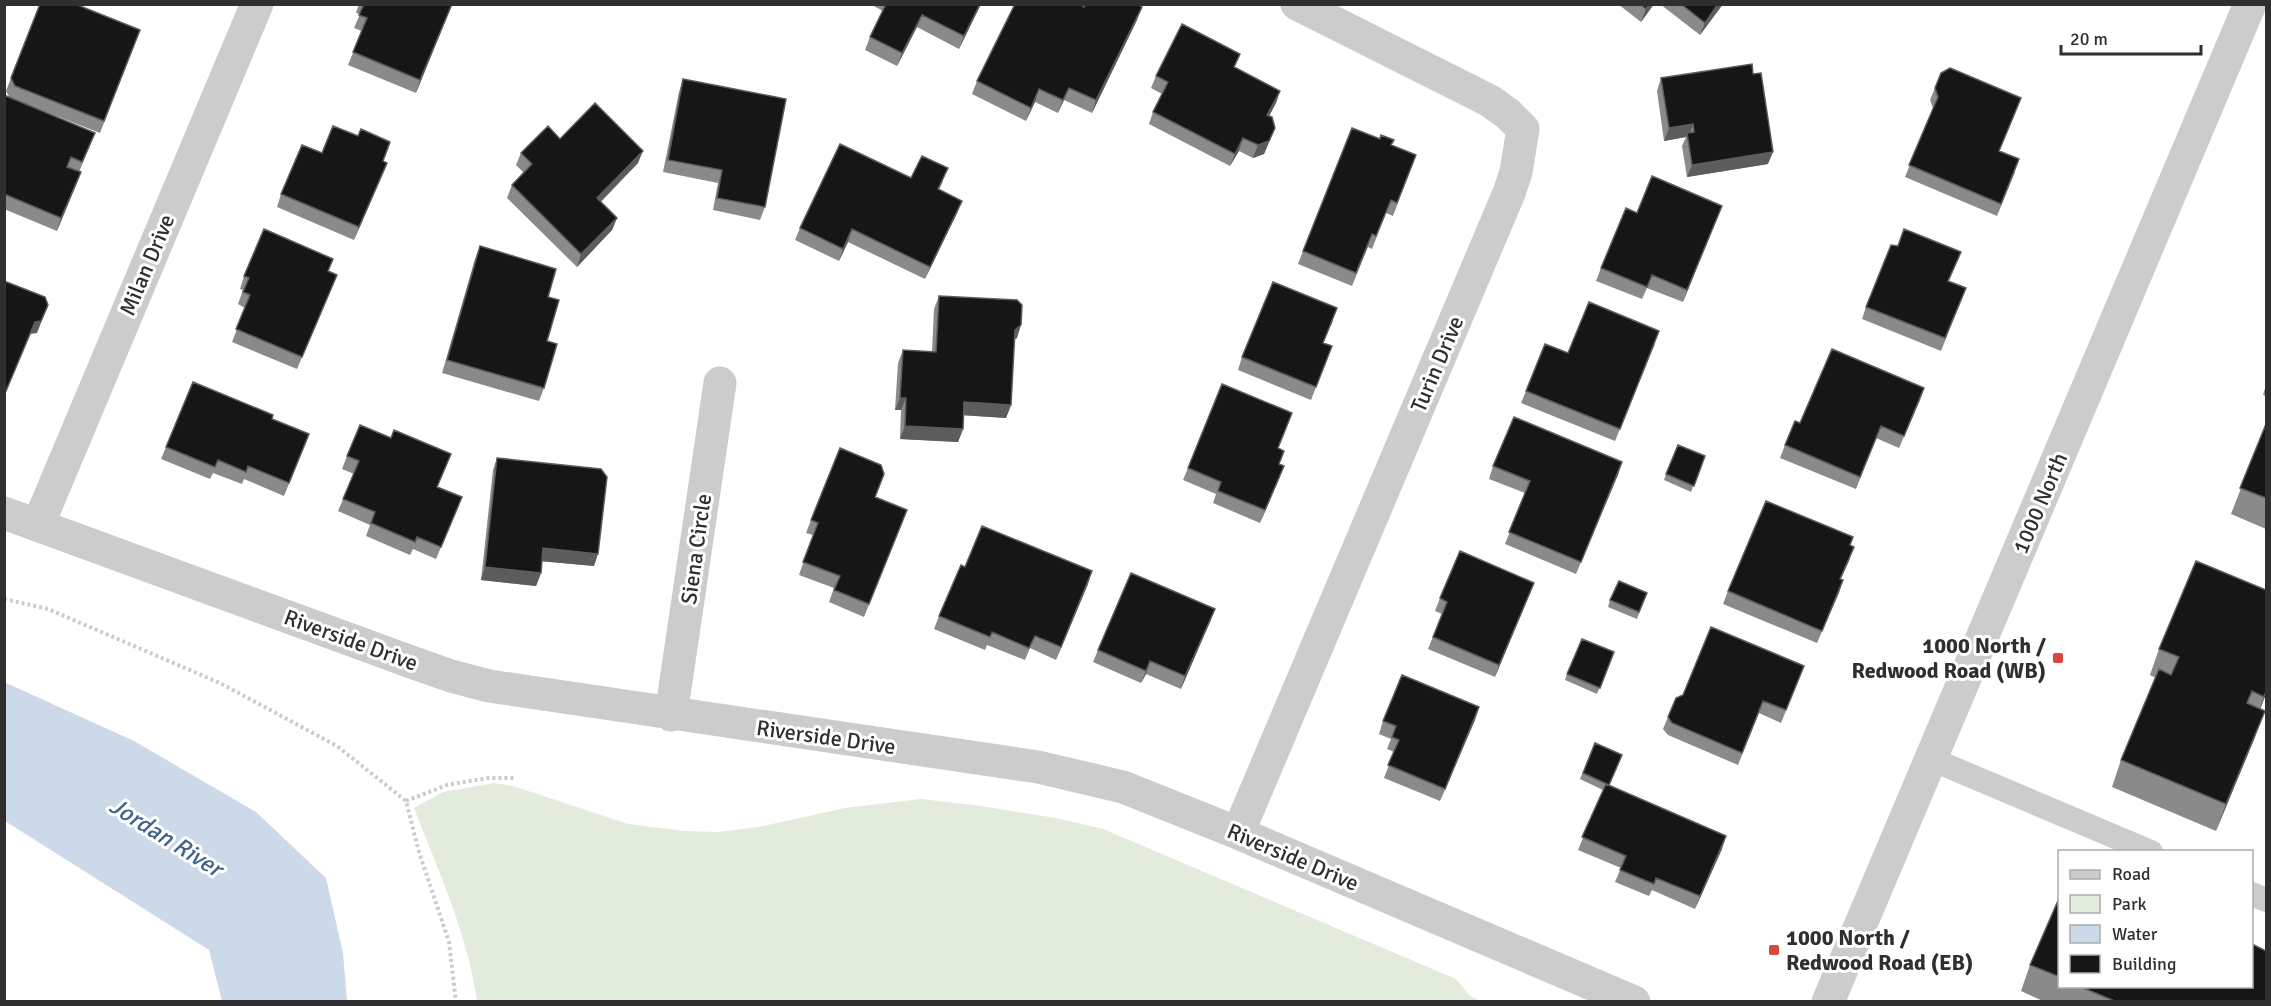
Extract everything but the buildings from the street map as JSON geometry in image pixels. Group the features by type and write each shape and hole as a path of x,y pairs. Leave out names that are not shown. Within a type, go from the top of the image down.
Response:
{"street":[{"name":"Milan Drive","path":"38,525 257,4"},
{"name":"Turin Drive","path":"1238,833 1509,193 1516,172 1523,129 1490,101 1297,4"},
{"name":"1000 North","path":"1828,1002 2250,4"},
{"name":"Siena Circle","path":"671,715 720,383"},
{"name":"Riverside Drive","path":"4,513 451,676 489,686 671,715 1027,766 1123,787 1238,833 1634,1002"}],"lane":[{"path":"1931,759 2146,850"}],"path":[{"path":"4,599 48,609 220,683 337,746 406,801 419,852 449,942 456,1002"},
{"path":"406,801 447,785 488,778 516,778"}],"green space":[{"path":"494,783 513,786 628,824 685,831 719,832 758,827 845,808 921,799 1056,818 1103,829 1456,979 1470,996 1480,1001 477,1001 473,976 459,927 414,808 443,792"}],"water":[{"name":"Jordan River","path":"4,682 134,741 256,812 326,878 343,953 347,1001 222,1001 209,950 5,821"}],"place":[{"name":"1000 North / Redwood Road (WB)","path":"2058,658"},
{"name":"1000 North / Redwood Road (EB)","path":"1774,950"}]}
